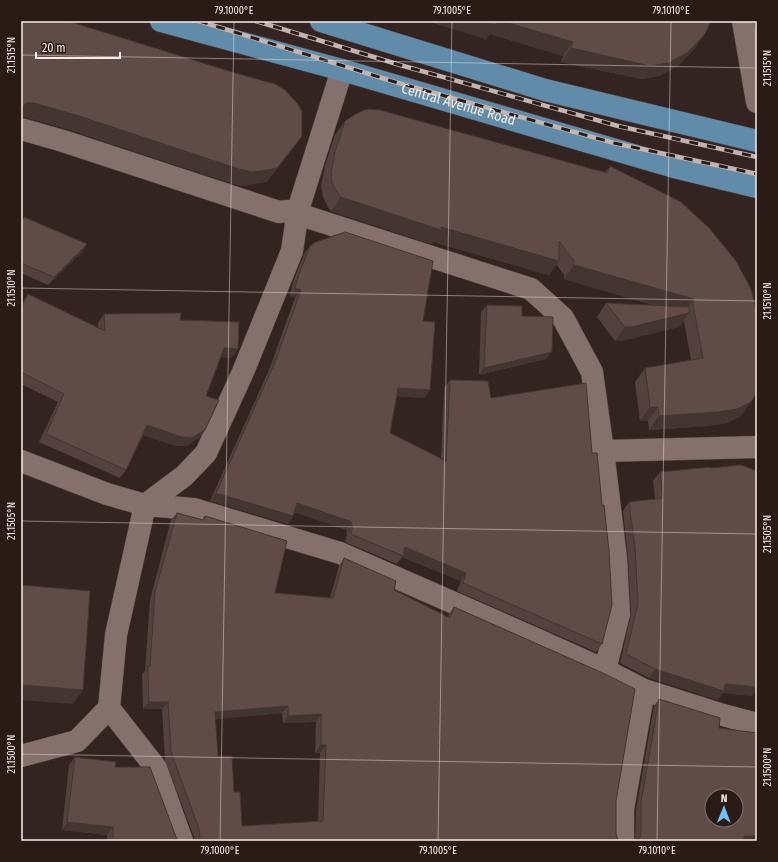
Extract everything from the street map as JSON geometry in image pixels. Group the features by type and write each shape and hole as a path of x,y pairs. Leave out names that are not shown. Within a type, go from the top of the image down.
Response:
{"main road":[{"name":"Central Avenue Road","path":"161,21 342,70 674,167 757,187"},
{"path":"321,21 545,90 757,141"}],"street":[{"path":"743,21 757,102"},
{"path":"21,756 77,741 109,708 116,635 145,505 184,476 206,453 244,372 292,251 298,212 342,70"},
{"path":"21,129 63,141 279,212 298,212 531,289 563,318 592,372 616,558 619,614 605,670"},
{"path":"603,451 757,447"},
{"path":"21,462 107,494 145,505 194,508 340,553 605,670 644,690 757,724"},
{"path":"623,841 623,809 644,690"},
{"path":"109,708 156,768 182,841"}],"building":[{"path":"21,21 68,21 275,84 285,90 302,111 302,136 277,168 252,172 76,115 34,103 27,103 21,106"},
{"path":"482,21 497,21 496,25"},
{"path":"502,21 711,21 705,34 688,52 669,63 650,66 571,48 573,42"},
{"path":"364,110 380,110 607,173 610,166 681,202 710,229 736,261 751,289 757,312 757,392 751,402 737,409 718,412 659,416 658,407 650,407 645,368 703,358 693,304 694,299 574,265 574,261 559,241 559,261 441,227 441,230 341,197 332,183 331,172 335,152 345,121"},
{"path":"24,217 87,244 54,277 21,263 21,224"},
{"path":"345,232 433,261 423,321 435,322 430,390 398,388 390,433 446,461 450,380 488,381 491,398 586,383 592,453 597,453 602,505 604,505 609,551 612,605 602,644 463,583 466,573 405,547 403,556 351,534 353,526 351,526 352,522 297,503 293,516 216,493 275,362 301,290 295,288 310,246 316,242"},
{"path":"28,294 105,331 104,314 181,313 180,320 239,322 238,349 224,348 206,396 219,400 205,430 192,438 182,437 147,425 126,470 46,434 64,394 21,372 21,308"},
{"path":"606,303 689,307 689,313 631,327 625,327"},
{"path":"487,305 522,306 522,316 553,317 552,352 484,368"},
{"path":"741,465 757,472 757,687 725,684 724,691 655,669 626,654 638,604 635,548 629,502 663,498 660,472"},
{"path":"177,513 203,520 205,516 287,541 275,593 333,598 344,558 396,581 394,590 450,618 454,607 605,674 635,689 616,801 616,834 619,841 197,841 200,836 199,829 171,752 168,702 149,702 148,666 150,666 155,592","holes":["288,706 288,716 321,714 321,745 326,745 323,821 242,826 240,792 234,792 232,756 218,756 215,712"]},
{"path":"21,585 90,591 83,690 21,685"},
{"path":"659,699 720,718 719,728 757,733 757,836 744,836 744,841 638,841 641,834 641,802"},
{"path":"75,757 116,762 115,767 150,767 178,841 113,841 113,827 67,822"}],"railway":[{"path":"199,21 395,82 614,143 757,174"},
{"path":"256,21 400,65 618,126 757,157"}]}
